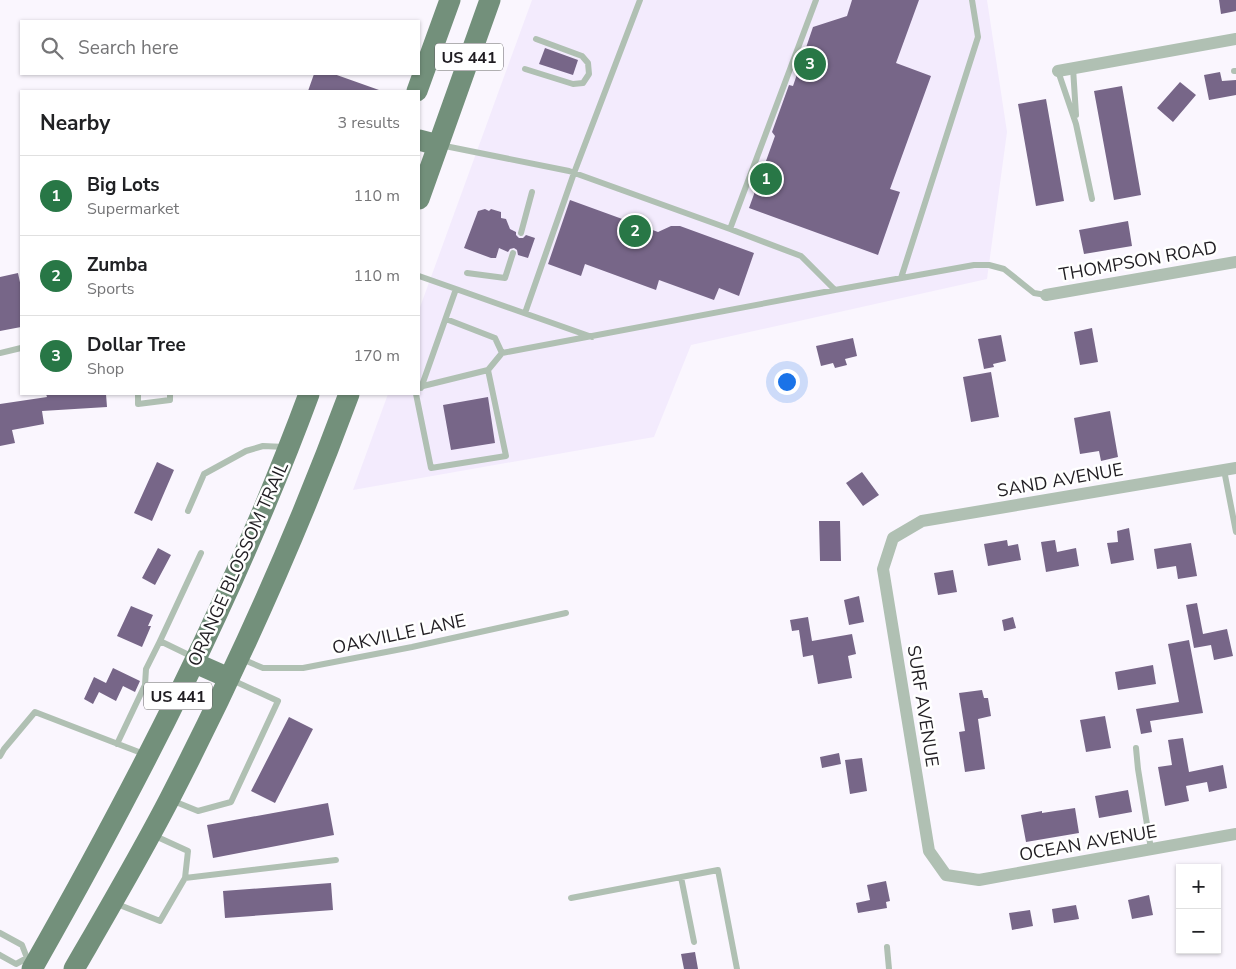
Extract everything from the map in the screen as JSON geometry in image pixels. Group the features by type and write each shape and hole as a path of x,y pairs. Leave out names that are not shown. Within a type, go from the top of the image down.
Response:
{"main road":[{"name":"US 441","path":"417,90 450,0"},
{"name":"US 441","path":"420,193 428,142 490,0"},
{"name":"ORANGE BLOSSOM TRAIL","path":"36,964 148,756 196,661 245,552 309,395"},
{"name":"US 441","path":"74,969 169,799 239,658 299,522 349,395"},
{"path":"196,661 229,678"}],"street":[{"path":"1058,71 1236,40"},
{"name":"THOMPSON ROAD","path":"1046,295 1236,262"},
{"name":"SAND AVENUE","path":"893,538 922,521 1230,469"},
{"name":"SURF AVENUE","path":"893,538 883,569 929,851 946,875"},
{"name":"OCEAN AVENUE","path":"946,875 979,880 1236,834"}],"lane":[{"path":"525,313 574,173 640,0"},
{"path":"730,229 816,0"},
{"path":"901,278 978,37 972,0"},
{"path":"525,68 573,84 583,83 589,74 588,64 582,56 536,38"},
{"path":"1073,68 1076,124"},
{"path":"1058,71 1076,124 1092,199"},
{"path":"428,142 574,173 730,229 801,256 835,290"},
{"path":"521,233 532,192"},
{"path":"467,273 505,278 513,253"},
{"path":"421,388 488,370 502,353 974,265 989,265 1004,269 1034,293 1046,295"},
{"path":"420,276 592,337"},
{"path":"421,388 456,289"},
{"path":"446,319 495,338 502,353"},
{"path":"0,353 20,348"},
{"path":"416,395 431,468 506,456 488,370"},
{"path":"138,395 138,404 170,400 170,395"},
{"path":"188,511 204,474 246,451 263,446 288,447"},
{"path":"1230,469 1236,532"},
{"path":"117,744 145,685 146,669 201,553"},
{"name":"OAKVILLE LANE","path":"239,658 263,668 304,668 412,647 566,613"},
{"path":"160,641 196,661"},
{"path":"169,799 198,811 231,802 278,701 229,678"},
{"path":"0,756 35,712 148,756"},
{"path":"1136,748 1151,849"},
{"path":"112,902 160,921 185,878 188,851 150,834"},
{"path":"185,878 336,860"},
{"path":"571,898 718,870 737,969"},
{"path":"681,877 694,942"},
{"path":"0,933 22,946 36,964"},
{"path":"887,947 889,969"},
{"path":"0,955 16,964 36,964"}],"shaded area":[{"path":"532,0 987,0 1007,132 987,279 691,345 654,437 353,490 388,395 420,395 420,307"}],"building":[{"path":"852,0 919,0 896,63 931,76 890,189 900,192 878,255 749,208 775,136 772,132 789,85 793,86 813,27 847,16"},
{"path":"1219,0 1236,0 1236,11 1221,14"},
{"path":"545,48 578,60 573,75 539,64"},
{"path":"1220,72 1222,81 1236,80 1236,95 1209,100 1204,75"},
{"path":"314,75 337,75 379,90 308,90"},
{"path":"1180,82 1196,95 1173,122 1157,108"},
{"path":"1122,86 1141,195 1114,200 1094,91"},
{"path":"1046,99 1064,201 1036,206 1018,104"},
{"path":"570,200 658,232 671,226 680,226 754,253 739,296 719,288 714,300 659,280 656,290 585,264 581,276 548,264"},
{"path":"485,209 501,212 501,218 506,219 510,229 516,232 519,238 523,238 526,235 535,238 528,258 518,255 517,250 514,248 508,252 499,248 496,258 491,258 464,248 478,211"},
{"path":"1128,221 1132,246 1084,254 1079,230"},
{"path":"18,273 20,282 20,327 0,331 0,277"},
{"path":"1092,328 1098,362 1080,365 1074,332"},
{"path":"1001,335 1006,361 993,364 994,367 984,369 978,339"},
{"path":"853,338 857,356 845,359 847,365 835,368 833,363 821,366 816,346"},
{"path":"991,372 999,417 971,422 963,377"},
{"path":"46,395 106,395 107,407 42,411 44,424 12,430 15,443 0,446 0,404 47,397"},
{"path":"488,397 495,443 451,450 443,405"},
{"path":"1110,411 1118,457 1101,461 1099,451 1080,454 1074,418"},
{"path":"157,462 174,470 152,521 134,513"},
{"path":"862,472 879,495 863,506 846,483"},
{"path":"819,521 840,521 841,561 820,561"},
{"path":"1129,528 1134,560 1111,564 1107,543 1118,542 1117,531"},
{"path":"1007,540 1008,546 1018,544 1021,560 988,566 984,544"},
{"path":"1055,540 1057,552 1076,548 1079,566 1046,572 1041,542"},
{"path":"1191,543 1197,576 1178,579 1176,566 1157,569 1154,549"},
{"path":"158,548 171,555 155,585 142,578"},
{"path":"953,570 957,592 938,595 934,573"},
{"path":"859,596 864,622 849,625 844,600"},
{"path":"1197,603 1203,634 1227,629 1233,656 1214,660 1211,645 1194,648 1186,605"},
{"path":"131,606 153,615 148,626 151,626 142,647 117,636"},
{"path":"808,617 812,641 852,634 856,654 848,656 852,678 818,684 813,655 803,657 799,630 792,631 790,620"},
{"path":"1013,617 1016,628 1004,631 1002,620"},
{"path":"1189,640 1203,713 1150,721 1152,732 1141,734 1136,709 1179,702 1168,644"},
{"path":"1153,665 1156,684 1118,690 1115,672"},
{"path":"113,668 140,681 135,692 123,686 116,701 99,692 93,704 84,699 94,677 106,683"},
{"path":"982,690 984,698 988,698 991,716 978,719 985,769 965,772 959,732 965,731 959,693"},
{"path":"1105,716 1111,748 1086,752 1080,720"},
{"path":"289,717 313,729 275,803 251,791"},
{"path":"1183,738 1189,772 1223,765 1227,788 1209,792 1207,782 1186,786 1189,801 1165,806 1158,767 1172,765 1168,740"},
{"path":"839,753 841,764 822,768 820,757"},
{"path":"862,758 867,791 850,794 845,760"},
{"path":"1128,790 1132,812 1099,818 1095,796"},
{"path":"328,803 334,835 213,858 207,825"},
{"path":"1075,808 1079,833 1026,842 1021,815"},
{"path":"886,881 890,901 886,902 887,908 858,913 856,903 870,900 867,885"},
{"path":"331,883 333,910 225,918 223,891"},
{"path":"1149,895 1153,915 1132,919 1128,900"},
{"path":"1076,905 1079,919 1054,923 1052,909"},
{"path":"1030,910 1033,926 1012,930 1009,913"},
{"path":"695,952 698,969 684,969 681,954"}],"place":[{"name":"Dollar Tree","path":"810,64"},
{"name":"Big Lots","path":"766,179"},
{"name":"Zumba","path":"635,231"}]}
